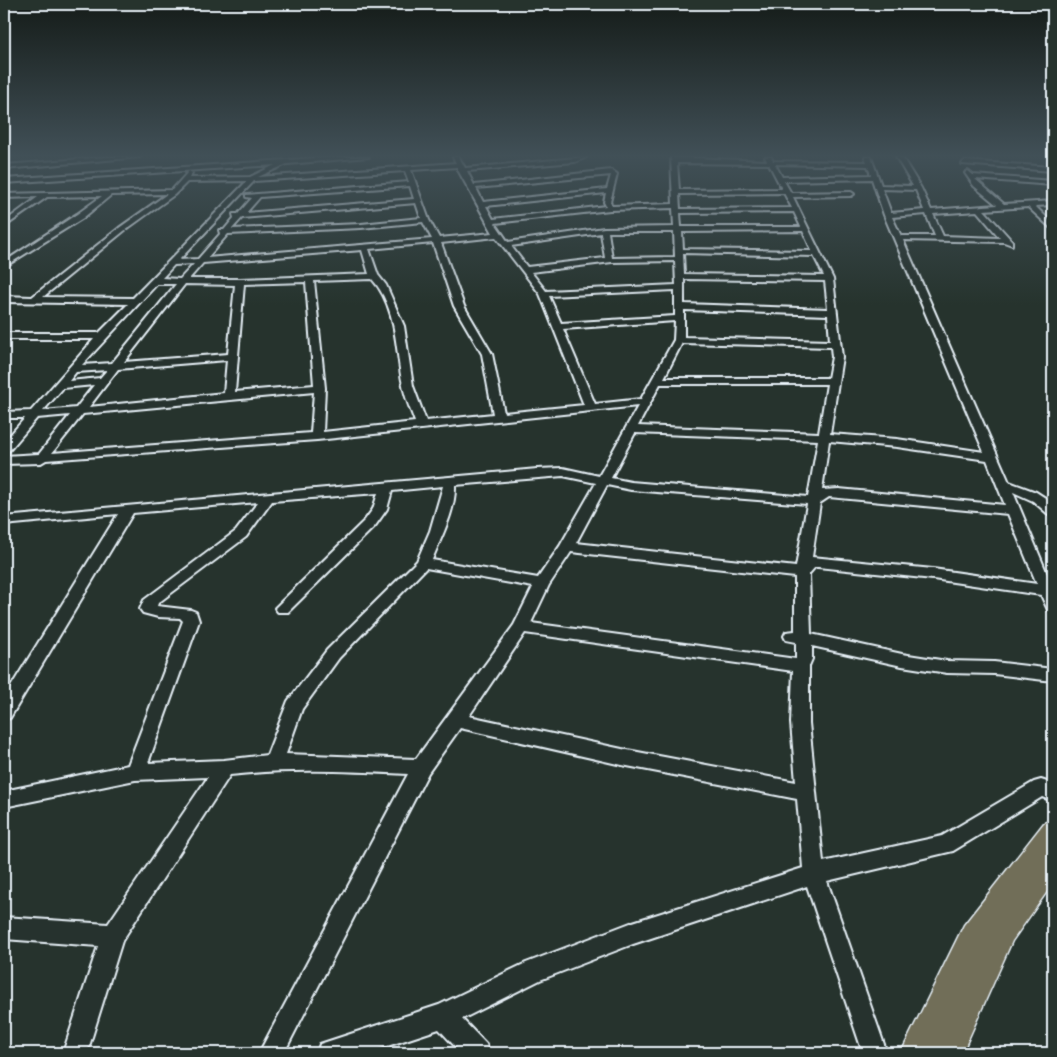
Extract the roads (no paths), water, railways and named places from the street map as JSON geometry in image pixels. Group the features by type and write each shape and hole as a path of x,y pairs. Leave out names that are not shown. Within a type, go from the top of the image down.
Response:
{"main road":[{"path":"917,1053 974,935 1053,831"},
{"path":"946,1053 991,950 1002,931 1053,861"}],"street":[{"path":"4,225 31,206"},
{"path":"4,264 93,206"},
{"path":"36,299 127,225 153,206"},
{"path":"4,449 102,336 157,281 170,263 227,206"},
{"path":"41,459 183,281 248,206"},
{"path":"218,216 354,206"},
{"path":"420,206 436,240 459,306 487,354 498,418"},
{"path":"481,206 505,245 544,294 592,408"},
{"path":"490,222 632,206"},
{"path":"271,1053 420,767 456,720 521,627 542,584 567,547 680,340 681,313 676,206"},
{"path":"734,206 797,210"},
{"path":"795,206 829,279 837,356 802,573 804,659 801,666 800,724 808,793 814,874 875,1053"},
{"path":"885,206 1004,485 1053,606"},
{"path":"926,206 940,238"},
{"path":"888,215 998,206"},
{"path":"1031,206 1053,228"},
{"path":"898,238 940,238 1008,242 978,208"},
{"path":"4,216 17,216"},
{"path":"201,232 361,226 425,220"},
{"path":"505,245 604,230 806,228"},
{"path":"604,230 609,260"},
{"path":"170,263 365,248 498,235"},
{"path":"365,248 374,276 382,286 400,326 408,386 422,426"},
{"path":"525,270 609,260 678,255 818,254"},
{"path":"157,281 240,282 374,276"},
{"path":"544,294 680,282 829,279"},
{"path":"310,280 320,388 317,436"},
{"path":"231,396 229,394 240,282"},
{"path":"4,299 137,301"},
{"path":"558,326 681,313 833,312"},
{"path":"4,336 102,336"},
{"path":"680,340 786,341 836,344"},
{"path":"74,369 233,357"},
{"path":"657,380 833,381"},
{"path":"61,385 104,381"},
{"path":"4,414 79,410 320,388"},
{"path":"4,460 41,459 317,436 646,402"},
{"path":"632,429 823,437 897,444 992,457"},
{"path":"4,521 386,488 537,472 563,472 605,479 631,486 814,501 826,494 839,494 1013,510"},
{"path":"274,762 294,706 332,654 423,563 440,523 449,492 449,482"},
{"path":"1004,485 1051,505"},
{"path":"283,608 370,522 380,508 386,488"},
{"path":"136,772 191,622 190,616 186,613 159,613 148,609 152,600 241,534 268,498"},
{"path":"4,713 128,509"},
{"path":"567,547 802,573"},
{"path":"802,573 810,562 818,562 933,574 1046,591"},
{"path":"423,563 542,584"},
{"path":"521,627 801,666"},
{"path":"792,636 920,663 1053,675"},
{"path":"456,720 622,757 808,793"},
{"path":"4,799 136,772 224,768 274,762 329,762 420,767"},
{"path":"75,1053 112,936 224,768"},
{"path":"329,1053 443,1016 534,971 633,933 814,874 946,844 1041,788 1053,793"},
{"path":"4,928 112,936"},
{"path":"443,1016 477,1053"}]}
